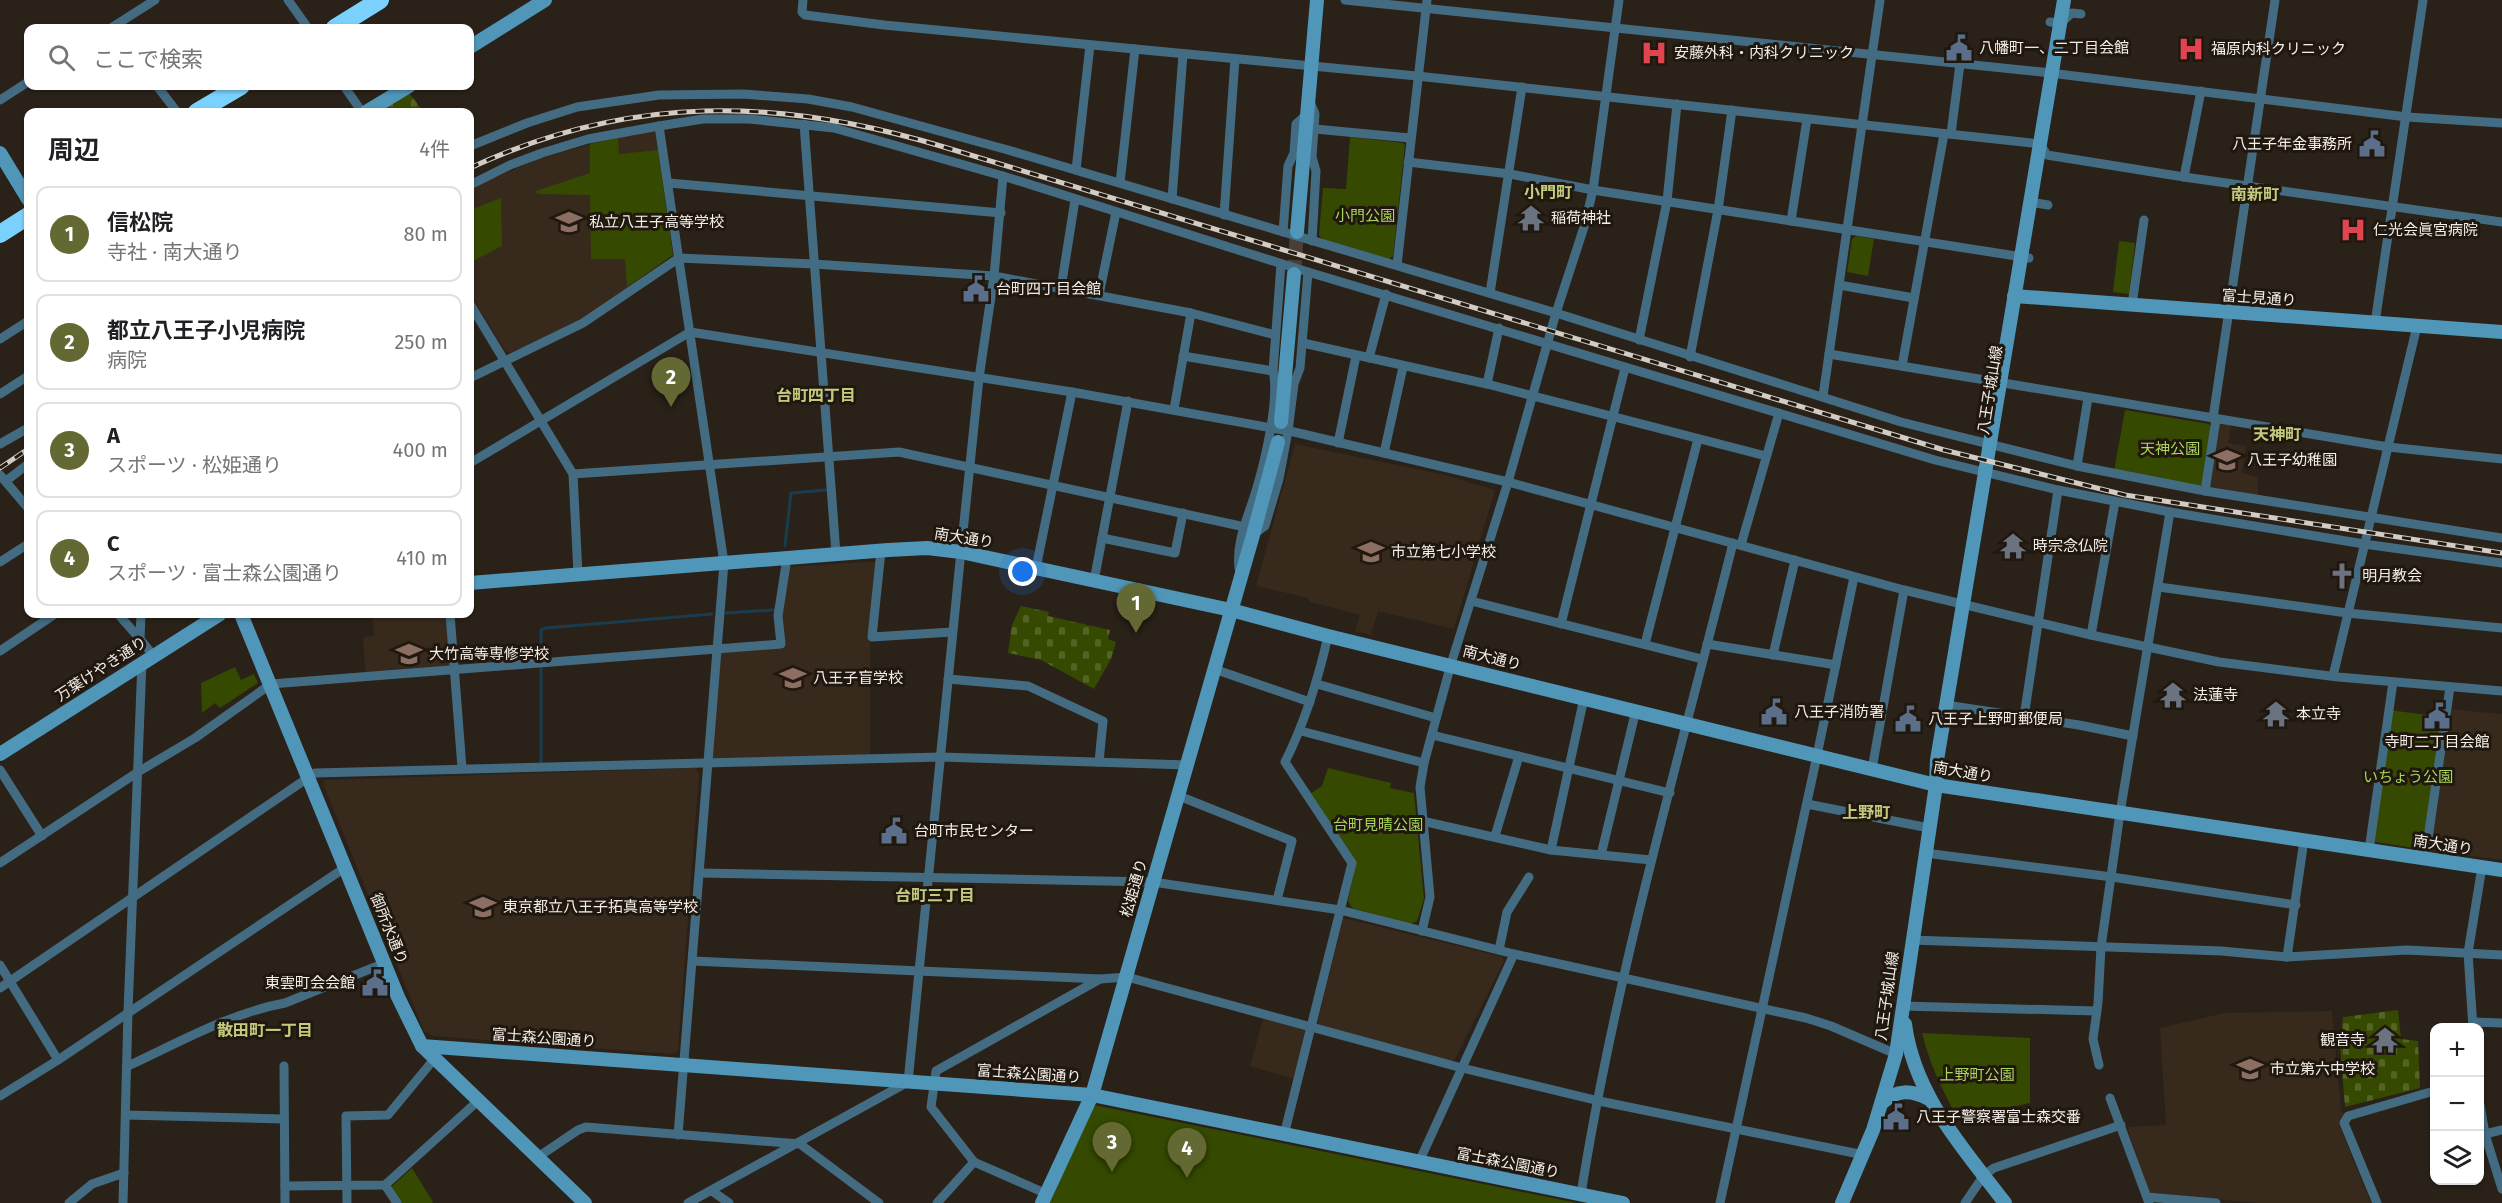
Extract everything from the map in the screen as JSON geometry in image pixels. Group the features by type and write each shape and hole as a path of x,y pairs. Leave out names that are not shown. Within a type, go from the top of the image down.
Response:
{"highway":[{"path":"341,24 380,0"},
{"path":"204,108 234,90"},
{"path":"0,234 24,219"}],"street":[{"path":"119,24 155,0"},
{"path":"288,0 305,24"},
{"path":"474,44 528,4 545,0"},
{"path":"803,0 802,12 805,15 1417,76 1947,134 2044,149 2184,177 2502,222"},
{"path":"1290,232 1308,107 1317,0"},
{"path":"1345,0 1426,4 1614,28 2057,74 2407,117 2502,123"},
{"path":"1422,931 1430,897 1420,787 1424,763 1451,664 1584,227 1593,190 1619,0"},
{"path":"1823,396 1880,0"},
{"name":"八王子城山線","path":"2057,74 2055,23 2064,0"},
{"path":"2205,491 2275,0"},
{"path":"2375,323 2423,0"},
{"path":"1397,266 1426,4"},
{"path":"2055,23 2076,9"},
{"name":"八王子城山線","path":"1842,1203 1864,1155 1896,1054 1924,853 1936,785 1944,769 1950,706 2018,296 2039,203 2044,149 2057,74 2076,9"},
{"path":"1076,170 1090,45"},
{"path":"1120,183 1135,49"},
{"path":"1172,199 1183,54"},
{"path":"1224,215 1235,59"},
{"path":"1902,366 1960,64"},
{"path":"0,100 24,85"},
{"path":"1490,293 1522,87"},
{"path":"160,90 174,108"},
{"path":"347,90 361,108"},
{"path":"371,108 402,90"},
{"path":"2184,177 2201,91"},
{"path":"474,144 526,123 577,107 672,94 743,94 808,99 852,107 1290,232 1312,241 1556,313 1901,422 2078,466 2205,491 2502,538"},
{"path":"1639,340 1666,201 1677,104"},
{"path":"1308,107 1315,114 1312,157 1316,171 1312,241"},
{"path":"1690,357 1718,210 1732,111"},
{"path":"474,182 510,165 588,139 659,126 703,119 804,123 868,136 1003,176 1281,264 1935,460 2058,490 2170,512 2364,544 2502,563"},
{"path":"1791,221 1807,119"},
{"path":"804,123 836,554"},
{"path":"659,126 724,563 678,1135"},
{"path":"1315,129 1410,138"},
{"path":"0,153 24,192"},
{"path":"1408,162 1510,174 1593,190 2025,257"},
{"path":"688,1203 800,1144 908,1082 960,552 994,276 1003,176"},
{"path":"669,183 1001,213"},
{"path":"1061,288 1075,200"},
{"path":"1100,295 1116,212"},
{"path":"2132,305 2144,220"},
{"path":"474,376 583,323 679,258 994,276 1191,313 1275,335"},
{"path":"1280,427 1273,371 1281,264"},
{"path":"1249,531 1258,485 1300,368 1308,272"},
{"path":"573,474 899,452 971,465 1183,513 1249,531 1265,526 1279,479 1280,427 1294,274"},
{"path":"1839,285 1914,298"},
{"path":"1370,358 1386,294"},
{"name":"富士見通り","path":"2018,296 2502,332"},
{"path":"474,311 539,422 573,474 578,574"},
{"path":"1174,410 1191,313"},
{"path":"0,339 24,324"},
{"path":"2332,676 2417,326"},
{"path":"1487,384 1499,328"},
{"path":"474,461 690,332 1280,427 1338,443 1508,482 1905,590 2091,635 2219,662 2332,676 2502,691"},
{"path":"1303,343 1487,384 1766,456"},
{"path":"1829,354 2388,447 2502,459"},
{"path":"1183,356 1273,371"},
{"path":"1338,443 1356,356"},
{"path":"1384,453 1403,367"},
{"path":"1561,624 1625,368"},
{"path":"0,394 24,379"},
{"path":"1036,568 1072,392"},
{"path":"2078,466 2088,398"},
{"path":"1095,581 1128,401"},
{"path":"1581,1194 1625,978 1702,659 1779,413"},
{"path":"0,444 24,430"},
{"path":"1645,644 1698,439"},
{"name":"松姫通り","path":"1045,1198 1092,1095 1241,576 1249,531 1278,442"},
{"path":"24,467 3,478 24,503"},
{"path":"2024,717 2058,490"},
{"path":"2091,635 2115,502"},
{"path":"2099,1065 2093,1039 2100,947 2170,512"},
{"path":"1102,538 1175,553 1183,513"},
{"path":"0,562 24,547"},
{"name":"南大通り","path":"474,583 927,548 960,552 1231,610 1328,636 1451,664 1936,785 2502,870"},
{"path":"881,551 872,637 952,632"},
{"path":"0,863 138,772 195,738 272,684 781,644 778,616 787,558"},
{"path":"1773,655 1795,560"},
{"path":"1720,1203 1818,754 1854,577"},
{"path":"2159,587 2347,613 2502,628"},
{"path":"1872,769 1905,590"},
{"path":"1470,601 1702,659"},
{"path":"0,651 49,618"},
{"path":"122,618 140,639"},
{"path":"123,1203 138,772 147,659 140,639 141,618"},
{"name":"万葉けやき通り","path":"0,754 214,618"},
{"name":"御所水通り","path":"243,618 272,684 398,997 422,1046 585,1203"},
{"path":"450,618 462,768"},
{"path":"1284,1135 1352,863 1285,762 1301,731 1317,684 1328,636"},
{"path":"1707,644 1836,665"},
{"path":"1214,669 1310,702"},
{"path":"948,679 1028,686 1103,722 1100,762"},
{"path":"2369,850 2393,682"},
{"path":"1317,684 1436,718"},
{"path":"2425,858 2450,687"},
{"path":"1548,852 1584,698"},
{"path":"1950,706 2133,736"},
{"path":"1601,855 1636,710"},
{"path":"1301,731 1424,763"},
{"path":"1432,735 1670,793"},
{"path":"1495,836 1520,756"},
{"path":"0,988 315,773 941,757 1186,765"},
{"path":"0,770 42,836"},
{"path":"1179,796 1292,841 1277,900"},
{"path":"1807,804 1929,828"},
{"path":"1422,821 1495,836 1548,852 1652,860"},
{"path":"2288,957 2304,840"},
{"path":"1924,853 2112,877 2296,905"},
{"path":"0,1096 58,1060 346,867"},
{"path":"2473,1023 2468,953 2482,867"},
{"path":"700,873 1153,882 1340,910 1514,954 1762,1008 1831,1026 1896,1054 1916,1071"},
{"path":"1499,950 1507,912 1529,877"},
{"path":"1911,940 2220,951 2288,957 2407,950 2502,955"},
{"path":"1419,1162 1514,954"},
{"path":"693,961 1100,979 1127,977 1311,1029 1462,1068 1599,1101 1864,1155"},
{"path":"128,1066 231,1019 285,1003 385,963"},
{"path":"0,964 58,1060"},
{"path":"1045,1198 974,1162 931,1107 936,1071 1100,979"},
{"path":"2004,1203 1929,1099 1910,1053 1902,1006 2096,1011"},
{"path":"2484,1024 2502,1023"},
{"name":"富士森公園通り","path":"422,1046 1092,1095 1623,1203"},
{"path":"347,1203 346,1116 388,1115 435,1058"},
{"path":"284,1066 285,1203"},
{"path":"1882,1103 1902,1091 1929,1099"},
{"path":"2377,1203 2344,1123 2348,1116 2430,1092"},
{"path":"2110,1098 2148,1200 2216,1203"},
{"path":"285,1186 385,1185 479,1100"},
{"path":"126,1115 284,1119"},
{"path":"1965,1203 1984,1175 1995,1168 2121,1125"},
{"path":"538,1157 586,1127 800,1144 879,1203"},
{"path":"2484,1128 2502,1189"},
{"path":"2485,1134 2502,1130"},
{"path":"937,1203 974,1162"},
{"path":"69,1203 92,1184 124,1173"},
{"path":"385,1185 397,1203"},
{"path":"712,1191 729,1203"}],"shaded area":[{"name":"私立八王子高等学校","path":"655,131 673,255 582,320 510,353 505,351 474,301 474,186 541,158 598,142"},
{"name":"八王子幼稚園","path":"2216,419 2232,421 2228,443 2246,446 2242,473 2258,477 2258,500 2205,491"},
{"name":"市立第七小学校","path":"1295,444 1441,474 1495,490 1454,629 1378,611 1371,635 1355,631 1360,615 1311,602 1305,597 1256,586"},
{"name":"八王子盲学校","path":"880,561 870,641 870,759 708,762 718,650 781,644 778,616 785,567"},
{"name":"大竹高等専修学校","path":"372,618 450,618 455,670 366,677 363,637 374,636"},
{"path":"2447,709 2502,714 2502,860 2426,850"},
{"path":"695,768 699,773 678,1051 673,1054 433,1036 424,1031 323,784 325,780"},
{"path":"1343,918 1503,957 1504,961 1455,1059 1450,1062 1319,1026 1317,1022"},
{"name":"市立第六中学校","path":"2332,1011 2341,1110 2344,1116 2339,1125 2371,1203 2258,1203 2149,1193 2127,1127 2166,1125 2160,1028 2225,1013"},
{"path":"1264,1015 1311,1029 1298,1080 1250,1066"}],"green space":[{"path":"402,90 407,90 421,108 372,108"},
{"name":"小門公園","path":"1350,137 1405,145 1393,256 1389,259 1322,239 1319,235 1323,188 1346,189"},
{"path":"618,138 619,154 658,150 673,255 627,287 625,259 591,259 590,195 537,194 536,191 590,173 590,144"},
{"path":"501,198 502,246 474,260 474,208"},
{"path":"1856,236 1874,239 1868,276 1847,272 1852,239"},
{"path":"2119,241 2135,243 2129,294 2113,292"},
{"name":"天神公園","path":"2125,410 2209,424 2211,427 2202,484 2198,487 2114,471"},
{"path":"1021,606 1049,612 1048,616 1110,630 1108,639 1116,642 1111,659 1094,689 1041,660 1008,653 1012,625"},
{"path":"235,667 241,680 254,674 258,683 220,708 215,703 202,713 201,683"},
{"name":"いちょう公園","path":"2389,710 2427,715 2425,727 2444,729 2426,850 2370,841"},
{"name":"台町見晴公園","path":"1328,768 1391,783 1390,788 1414,793 1424,899 1417,921 1410,924 1352,908 1348,901 1356,862 1311,793 1322,786"},
{"path":"2398,1010 2401,1039 2418,1041 2420,1088 2345,1107 2340,1045 2343,1017"},
{"name":"上野町公園","path":"1922,1033 2030,1038 2030,1103 1958,1119 1937,1077"},
{"path":"1094,1105 1577,1203 1050,1203"},
{"path":"412,1168 432,1203 401,1203 391,1187"}],"waterway":[{"path":"785,546 791,493 826,490"},
{"path":"726,613 773,610"},
{"path":"541,658 541,630 546,628 712,614"},
{"path":"541,668 541,762"}],"tunnel":[{"path":"1294,274 1297,232"}],"railway":[{"path":"474,166 529,144 588,126 646,116 705,111 763,112 823,119 883,131 944,147 1944,450 2125,495 2502,553"},
{"path":"0,468 24,452"}],"place":[{"name":"八幡町一、二丁目会館","path":"1959,48"},
{"name":"福原内科クリニック","path":"2191,49"},
{"name":"安藤外科・内科クリニック","path":"1654,53"},
{"name":"八王子年金事務所","path":"2372,144"},
{"name":"稲荷神社","path":"1531,218"},
{"name":"私立八王子高等学校","path":"569,222"},
{"name":"仁光会眞宮病院","path":"2353,230"},
{"name":"台町四丁目会館","path":"976,289"},
{"name":"都立八王子小児病院","path":"671,407"},
{"name":"八王子幼稚園","path":"2227,460"},
{"name":"時宗念仏院","path":"2013,546"},
{"name":"市立第七小学校","path":"1371,552"},
{"name":"明月教会","path":"2342,576"},
{"name":"信松院","path":"1136,633"},
{"name":"大竹高等専修学校","path":"409,654"},
{"name":"八王子盲学校","path":"793,678"},
{"name":"法蓮寺","path":"2173,695"},
{"name":"八王子消防署","path":"1774,712"},
{"name":"本立寺","path":"2276,714"},
{"name":"寺町二丁目会館","path":"2437,716"},
{"name":"八王子上野町郵便局","path":"1908,719"},
{"name":"台町市民センター","path":"894,831"},
{"name":"東京都立八王子拓真高等学校","path":"483,907"},
{"name":"東雲町会会館","path":"375,983"},
{"name":"観音寺","path":"2385,1040"},
{"name":"市立第六中学校","path":"2250,1069"},
{"name":"八王子警察署富士森交番","path":"1896,1117"},
{"name":"A","path":"1112,1172"},
{"name":"C","path":"1187,1178"}],"district":[{"name":"小門町","path":"1548,192"},
{"name":"南新町","path":"2255,194"},
{"name":"台町四丁目","path":"816,395"},
{"name":"天神町","path":"2277,434"},
{"name":"上野町","path":"1866,812"},
{"name":"台町三丁目","path":"935,895"},
{"name":"散田町一丁目","path":"265,1030"}]}
